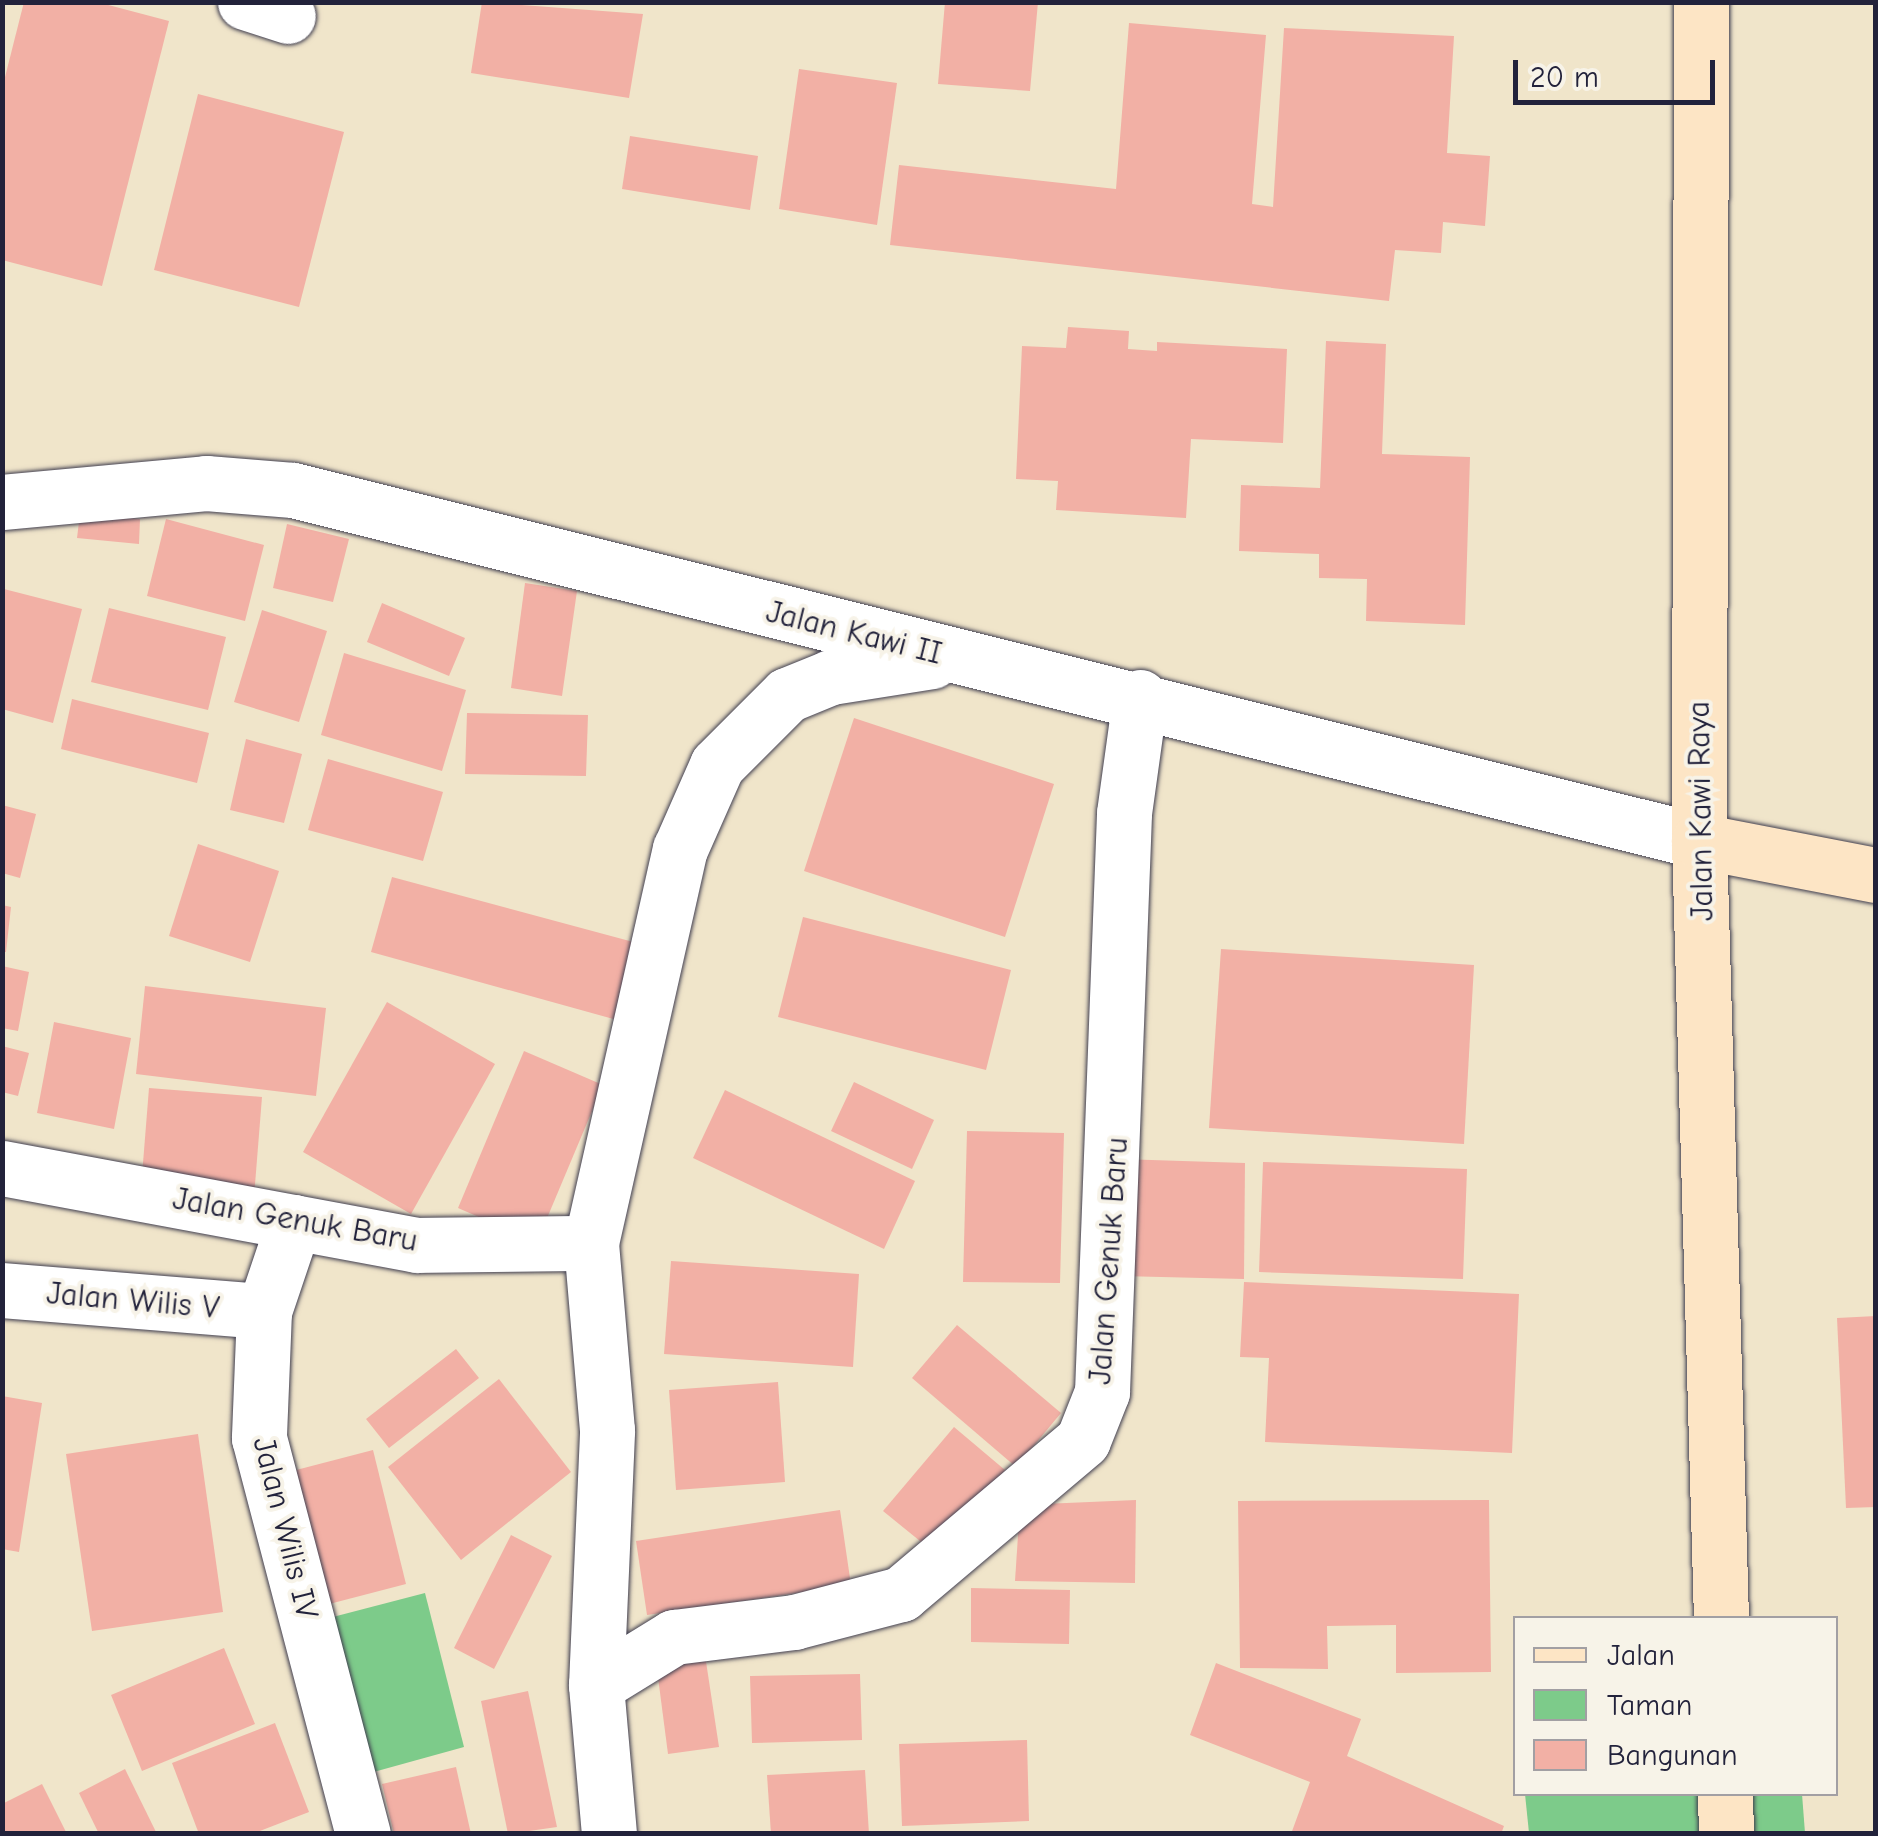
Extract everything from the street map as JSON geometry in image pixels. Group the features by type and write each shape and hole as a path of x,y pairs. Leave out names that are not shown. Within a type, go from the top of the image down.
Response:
{"main road":[{"name":"Jalan Kawi Raya","path":"1701,2 1699,841 1720,1616"},
{"path":"1699,841 1876,874"},
{"path":"1725,1796 1726,1834"}],"street":[{"name":"Jalan Kawi II","path":"2,502 206,483 294,490 954,658 1140,697 1699,841"},
{"path":"609,1834 596,1685 607,1430 591,1243 680,849 718,764 787,695 831,677 954,658"},
{"name":"Jalan Genuk Baru","path":"596,1685 674,1636 794,1622 901,1594 1083,1440 1102,1392 1124,812 1140,697"},
{"name":"Jalan Genuk Baru","path":"2,1168 417,1245 591,1243"},
{"name":"Jalan Wilis IV","path":"294,1222 264,1311 259,1438 363,1834"},
{"name":"Jalan Wilis V","path":"2,1290 264,1311"}],"green space":[{"path":"425,1593 464,1747 370,1773 329,1618"},
{"path":"1525,1796 1802,1796 1805,1833 1529,1833"}],"building":[{"path":"24,2 97,2 169,21 102,286 2,260 2,89"},
{"path":"482,2 643,14 629,98 471,73"},
{"path":"945,2 1038,2 1030,91 938,84"},
{"path":"1129,23 1266,35 1252,204 1273,207 1284,28 1454,36 1447,153 1490,156 1485,226 1443,222 1441,253 1395,250 1389,301 890,245 899,165 1116,189"},
{"path":"799,69 897,83 877,225 779,209"},
{"path":"198,94 344,132 299,307 154,270"},
{"path":"630,136 758,156 750,210 622,189"},
{"path":"1068,327 1129,331 1128,349 1157,351 1157,342 1287,349 1283,443 1191,439 1186,518 1056,510 1058,481 1016,479 1022,346 1066,348"},
{"path":"1326,341 1386,344 1382,454 1470,457 1465,625 1366,621 1367,579 1319,578 1319,554 1239,551 1241,485 1320,488"},
{"path":"80,514 140,519 139,544 77,538"},
{"path":"166,519 264,545 245,621 147,596"},
{"path":"287,524 349,539 333,602 273,588"},
{"path":"525,583 577,591 562,696 511,688"},
{"path":"4,589 82,609 53,723 2,709"},
{"path":"382,603 465,638 449,676 367,642"},
{"path":"109,608 226,637 208,710 91,682"},
{"path":"262,610 327,631 299,722 234,702"},
{"path":"344,653 466,690 442,771 321,735"},
{"path":"72,699 209,733 197,783 61,749"},
{"path":"467,713 588,715 586,776 465,774"},
{"path":"854,718 1054,784 1005,937 804,871"},
{"path":"246,739 302,754 284,823 230,810"},
{"path":"328,759 443,792 423,861 308,830"},
{"path":"2,805 36,814 20,878 2,873"},
{"path":"198,844 279,871 250,962 169,936"},
{"path":"392,877 637,943 617,1020 371,952"},
{"path":"2,905 11,907 6,952 2,952"},
{"path":"803,917 1011,970 986,1070 778,1017"},
{"path":"1221,949 1474,965 1464,1144 1209,1128"},
{"path":"2,966 29,972 18,1031 2,1028"},
{"path":"145,986 326,1008 316,1096 136,1074"},
{"path":"387,1002 495,1064 411,1214 303,1152"},
{"path":"54,1022 131,1038 114,1129 37,1113"},
{"path":"2,1046 29,1053 18,1096 2,1092"},
{"path":"524,1051 603,1085 537,1242 458,1208"},
{"path":"854,1082 934,1120 912,1169 831,1131"},
{"path":"149,1088 262,1097 254,1197 141,1188"},
{"path":"725,1090 915,1181 884,1249 693,1158"},
{"path":"967,1131 1064,1133 1060,1283 963,1282"},
{"path":"1120,1159 1245,1163 1244,1279 1120,1276"},
{"path":"1263,1162 1467,1169 1463,1279 1259,1272"},
{"path":"671,1261 859,1274 853,1367 664,1354"},
{"path":"1244,1282 1519,1294 1512,1453 1265,1442 1269,1358 1240,1357"},
{"path":"1876,1316 1876,1507 1846,1508 1837,1318"},
{"path":"957,1325 1061,1413 1016,1467 912,1378"},
{"path":"456,1349 479,1378 389,1448 366,1419"},
{"path":"499,1379 571,1472 461,1560 388,1467"},
{"path":"778,1382 785,1482 676,1490 669,1390"},
{"path":"2,1396 42,1403 19,1552 2,1549"},
{"path":"954,1427 1005,1470 936,1554 883,1511"},
{"path":"198,1434 223,1612 92,1631 66,1454"},
{"path":"373,1450 406,1584 310,1609 277,1475"},
{"path":"1136,1500 1135,1583 1015,1581 1020,1505"},
{"path":"1489,1500 1491,1672 1396,1673 1396,1625 1327,1626 1328,1669 1240,1668 1238,1501"},
{"path":"840,1510 851,1585 647,1615 636,1541"},
{"path":"511,1535 552,1556 494,1669 454,1648"},
{"path":"971,1588 1070,1590 1069,1644 971,1642"},
{"path":"224,1648 255,1724 142,1771 111,1695"},
{"path":"705,1655 719,1747 668,1754 656,1662"},
{"path":"1216,1663 1361,1719 1347,1756 1504,1826 1501,1834 1291,1834 1310,1782 1190,1735"},
{"path":"860,1674 862,1740 752,1743 750,1676"},
{"path":"528,1691 557,1827 508,1834 481,1701"},
{"path":"275,1723 309,1812 252,1834 199,1834 172,1763"},
{"path":"1027,1740 1029,1821 902,1826 899,1744"},
{"path":"456,1767 471,1834 394,1834 382,1784"},
{"path":"125,1769 157,1834 99,1834 79,1793"},
{"path":"865,1770 869,1834 771,1834 767,1775"},
{"path":"42,1784 67,1834 2,1834 2,1804"}]}
